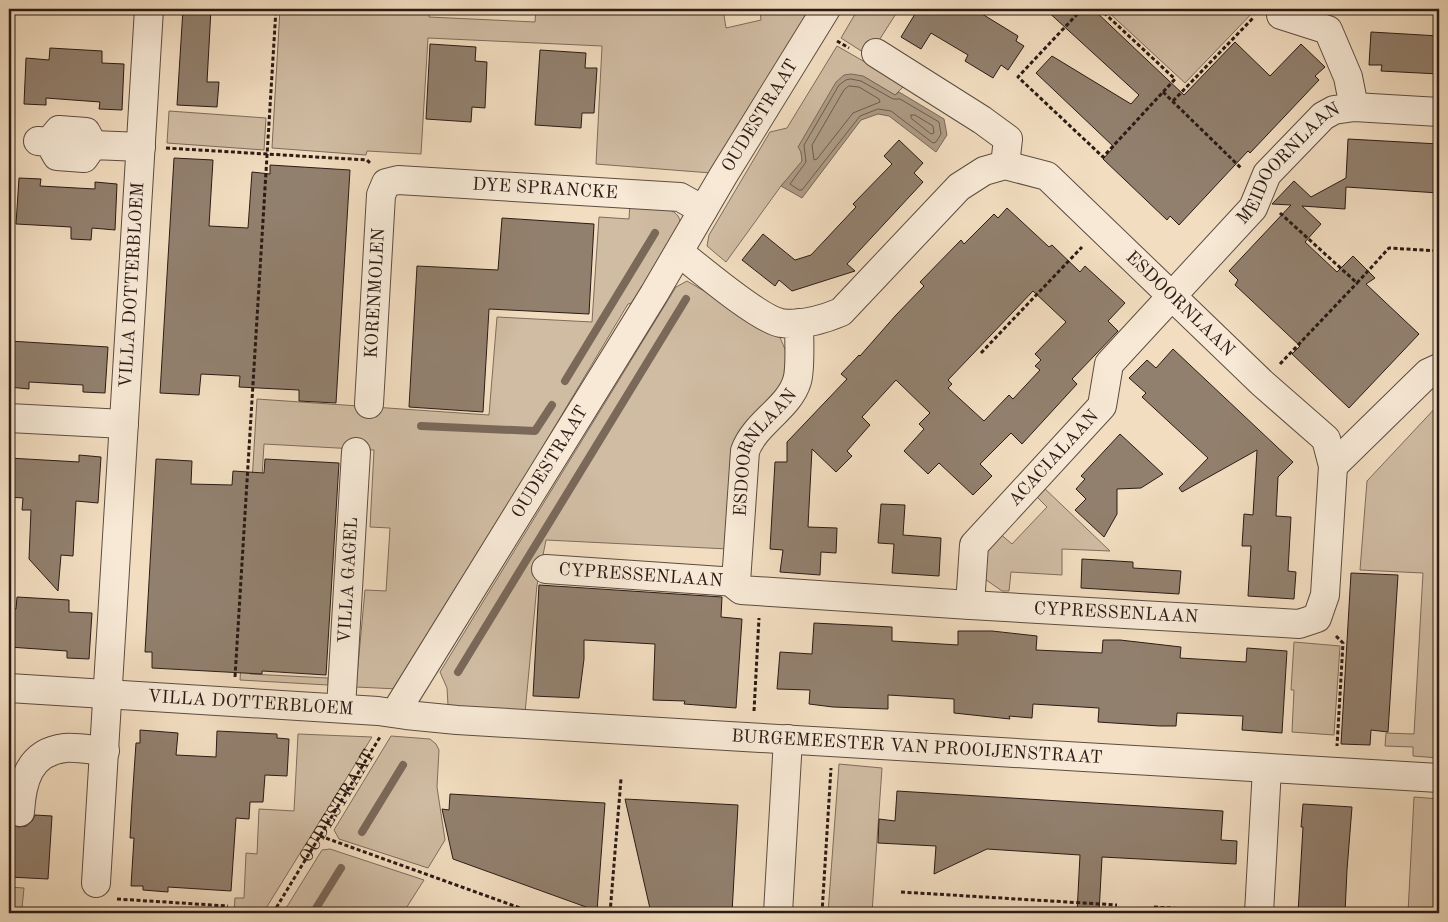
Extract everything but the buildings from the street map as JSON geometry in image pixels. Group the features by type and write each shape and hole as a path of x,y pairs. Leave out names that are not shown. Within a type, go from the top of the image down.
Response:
{"street":[{"name":"VILLA DOTTERBLOEM","path":"96,883 149,9"},
{"path":"1281,15 1328,30 1348,77 1354,107"},
{"name":"OUDESTRAAT","path":"395,713 654,294 820,19"},
{"path":"678,252 763,316 780,323 819,321 841,312 959,187 984,171 1005,165 1008,139 982,120 876,53"},
{"name":"MEIDOORNLAAN","path":"1172,295 1253,208 1267,174 1324,116 1334,110 1354,107 1439,112"},
{"path":"43,141 57,156 84,158 93,145 141,147"},
{"name":"ESDOORNLAAN","path":"1005,165 1047,176 1262,383 1326,439 1333,466"},
{"name":"DYE SPRANCKE","path":"386,183 398,180 680,197 703,210"},
{"name":"KORENMOLEN","path":"369,404 381,195 386,183"},
{"name":"ACACIALAAN","path":"970,605 974,545 1102,406 1109,364 1172,295"},
{"name":"ESDOORNLAAN","path":"744,586 745,451 749,439 791,394 798,380 800,322"},
{"path":"1317,618 1325,595 1333,466 1428,373 1439,368"},
{"path":"9,418 124,424"},
{"name":"VILLA GAGEL","path":"341,708 356,452"},
{"name":"CYPRESSENLAAN","path":"546,569 970,605 1299,624 1317,618"},
{"name":"VILLA DOTTERBLOEM","path":"9,688 395,713"},
{"name":"BURGEMEESTER VAN PROOIJENSTRAAT","path":"395,713 457,720 1439,778"},
{"path":"778,913 788,739"},
{"path":"20,812 24,779 32,765 39,758 50,752 65,748 105,751"},
{"path":"1259,913 1267,768"}],"path":[{"path":"234,702 276,9"},
{"path":"1082,9 1018,77 1102,157 1175,79 1100,9"},
{"path":"1173,101 1254,16"},
{"path":"820,19 871,60 876,53"},
{"path":"1163,92 1260,190 1357,283"},
{"path":"141,147 367,160 386,183"},
{"path":"981,354 1100,227"},
{"path":"1262,383 1389,248 1439,251"},
{"path":"744,586 752,737"},
{"path":"1317,618 1343,643 1335,772"},
{"name":"OUDESTRAAT","path":"273,913 395,713"},
{"path":"822,913 833,742"},
{"path":"610,913 621,779"},
{"path":"320,836 534,913"},
{"path":"96,883 96,897 228,906"},
{"path":"901,892 1118,906"},
{"path":"1154,907 1243,913"}],"shaded area":[{"path":"280,9 429,9 429,17 535,22 536,9 723,9 726,28 761,20 760,9 811,9 711,173 596,164 602,46 428,38 421,154 367,151 366,155 272,148"},
{"path":"858,9 899,9 869,56 841,38"},
{"path":"1105,9 1256,9 1185,83"},
{"path":"837,46 905,85 895,95 863,76 801,152 802,161 798,167 781,186 726,262 707,246 709,235 770,132 787,128"},
{"path":"169,111 266,118 264,150 167,143"},
{"path":"630,203 656,206 674,212 680,220 682,228 638,302 628,304 398,689 356,687 365,590 386,591 390,528 370,527 374,450 264,444 250,674 328,678 328,685 240,680 257,399 489,415 497,317 592,322 599,217 629,219"},
{"path":"687,281 779,335 787,354 783,385 752,420 728,549 546,540 537,585 525,713 448,705 447,688 440,672 676,287"},
{"path":"1439,404 1439,758 1413,756 1413,747 1385,746 1386,733 1414,734 1423,573 1360,570 1367,481"},
{"path":"1042,486 1110,551 1062,549 1062,575 1011,572 1009,591 1002,591 982,577 984,547 998,532 1012,544 1047,507 1034,494"},
{"path":"1294,642 1340,646 1334,735 1292,732 1294,690 1291,690"},
{"path":"298,734 372,737 263,913 234,913 235,898 244,898 246,853 257,854 259,809 294,811"},
{"path":"391,736 430,739 439,750 437,787 445,840 428,868 339,839 334,830"},
{"path":"839,764 882,768 872,913 828,913"},
{"path":"1414,797 1439,799 1439,913 1408,913"},
{"path":"330,849 424,880 403,913 283,913 322,850"},
{"path":"9,887 24,888 22,908 101,913 9,913"}],"water":[{"path":"844,75 863,76 895,95 899,92 944,119 947,135 936,152 889,116 878,114 861,120 802,198 781,186 802,161 801,152 798,147 836,82"}],"waterway":[{"path":"565,381 655,233"},
{"path":"458,672 686,299"},
{"path":"421,426 535,431 552,405"},
{"path":"362,832 403,765"},
{"path":"313,913 341,868"}]}
